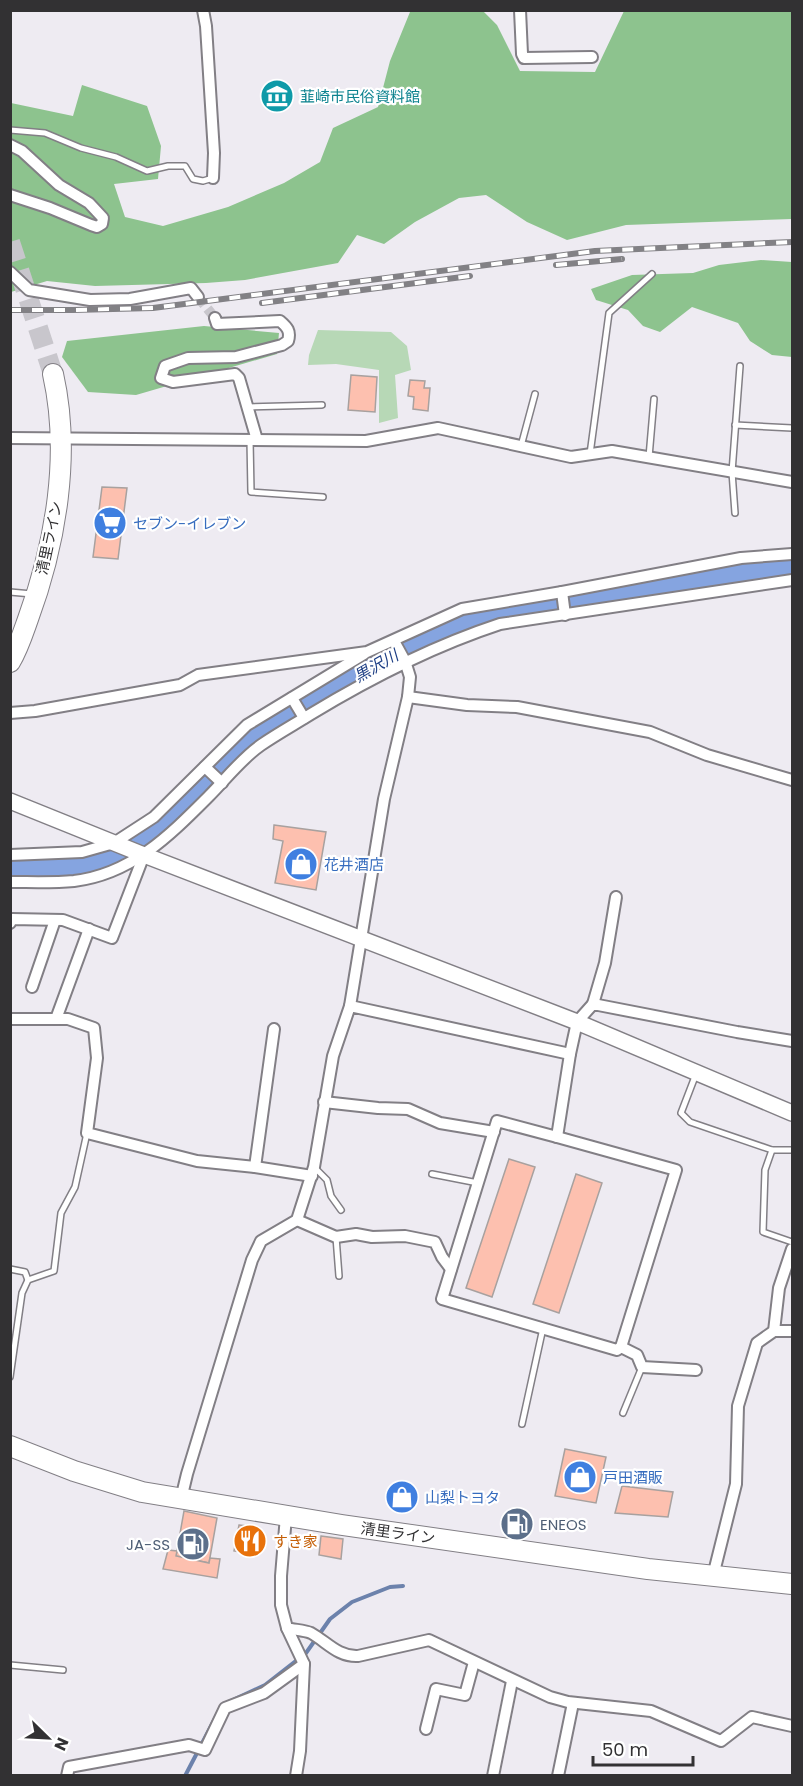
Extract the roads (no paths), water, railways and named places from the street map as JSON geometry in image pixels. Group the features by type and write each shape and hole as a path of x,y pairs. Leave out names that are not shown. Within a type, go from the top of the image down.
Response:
{"highway":[{"name":"清里ライン","path":"10,662 37,594 58,504 61,438 53,374"},
{"name":"清里ライン","path":"12,1451 142,1492 182,1499 636,1567 792,1584"}],"street":[{"path":"203,10 214,153 213,178"},
{"path":"520,10 524,58 592,57"},
{"path":"10,145 22,151 59,185 89,203 103,218 102,224 97,227 10,195"},
{"path":"10,272 30,290 90,300 130,299 191,288 198,297"},
{"path":"215,318 217,324 280,321 287,327 290,335 288,341 282,345 236,357 188,358 172,362 165,366 161,378 173,382 235,374 239,378 247,407 253,440"},
{"path":"10,438 366,441 438,428 571,457 612,451 792,482"},
{"path":"10,713 35,711 180,685 198,675 367,652 395,643 462,609 562,595 741,558 792,554"},
{"path":"10,882 74,881 116,871 144,855 190,815 259,746 404,658 500,624 792,580"},
{"path":"562,595 565,613"},
{"path":"182,1499 187,1474 252,1260 261,1241 297,1220 313,1172 333,1056 350,1006 363,939 384,799 408,697 410,677 404,658 395,643"},
{"path":"10,855 82,852 114,843 154,818 207,768 247,725 367,652"},
{"path":"408,697 466,705 517,707 650,732 707,755 792,780"},
{"path":"292,698 304,718"},
{"path":"207,768 221,782"},
{"path":"10,801 577,1022 792,1113"},
{"path":"10,923 12,919 63,920 112,938 144,855"},
{"path":"557,1137 577,1022 593,1004 605,963 616,897"},
{"path":"32,987 55,920"},
{"path":"56,1019 89,929"},
{"path":"593,1004 792,1041"},
{"path":"350,1006 570,1054"},
{"path":"10,1019 68,1018 94,1028 97,1058 87,1133 197,1161 313,1172"},
{"path":"255,1167 274,1029"},
{"path":"324,1102 408,1109 440,1123 494,1132"},
{"path":"497,1121 557,1137 675,1170 621,1347 617,1350 442,1299 497,1121"},
{"path":"297,1220 336,1238 356,1234 372,1237 405,1236 435,1242 451,1269"},
{"path":"774,1331 779,1288 792,1249"},
{"path":"713,1576 736,1484 738,1406 757,1342 774,1331 792,1331"},
{"path":"621,1347 637,1355 642,1367 696,1370"},
{"path":"286,1516 281,1605 287,1628 304,1664 300,1751 296,1776"},
{"path":"287,1628 309,1632 339,1653 349,1656 429,1640 550,1697 573,1703 651,1711 721,1741 752,1717 792,1725"},
{"path":"426,1729 436,1689 465,1695 474,1662"},
{"path":"67,1776 69,1767 189,1745 205,1750 225,1708 264,1693 304,1664"},
{"path":"493,1776 512,1681"},
{"path":"558,1776 573,1703"}],"lane":[{"path":"10,130 45,134 81,148 116,157 147,171 168,166 185,166 193,178 203,181 213,178"},
{"path":"590,454 609,313 652,274"},
{"path":"735,513 732,472 740,366"},
{"path":"521,446 535,394"},
{"path":"649,458 654,399"},
{"path":"247,407 322,405"},
{"path":"735,425 792,428"},
{"path":"253,440 251,492 323,497"},
{"path":"10,592 37,594"},
{"path":"696,1073 681,1113 690,1122 772,1150 792,1150"},
{"path":"28,1280 54,1271 61,1213 75,1187 87,1133"},
{"path":"772,1150 765,1170 763,1232 792,1242"},
{"path":"313,1172 327,1180 331,1196 341,1210"},
{"path":"432,1174 478,1183"},
{"path":"336,1238 339,1276"},
{"path":"10,1269 25,1272 28,1280 22,1293 10,1377"},
{"path":"522,1425 543,1328"},
{"path":"623,1413 642,1367"},
{"path":"10,1665 63,1670"}],"waterway":[{"name":"黒沢川","path":"10,871 59,870 105,864 154,832 243,747 280,721 355,676 463,622 792,568"},
{"path":"185,1776 222,1705 265,1685 306,1653 330,1619 352,1602 390,1587 403,1586"}],"tunnel":[{"path":"10,242 53,374"},
{"path":"198,297 215,318"}],"railway":[{"path":"10,310 153,308 595,251 792,242"},
{"path":"556,265 622,259"},
{"path":"262,303 470,276"}],"place":[{"name":"韮崎市民俗資料館","path":"277,96"},
{"name":"セブン-イレブン","path":"110,523"},
{"name":"花井酒店","path":"301,864"},
{"name":"戸田酒販","path":"580,1477"},
{"name":"山梨トヨタ","path":"402,1497"},
{"name":"ENEOS","path":"517,1524"},
{"name":"すき家","path":"250,1541"},
{"name":"JA-SS","path":"193,1544"}]}
